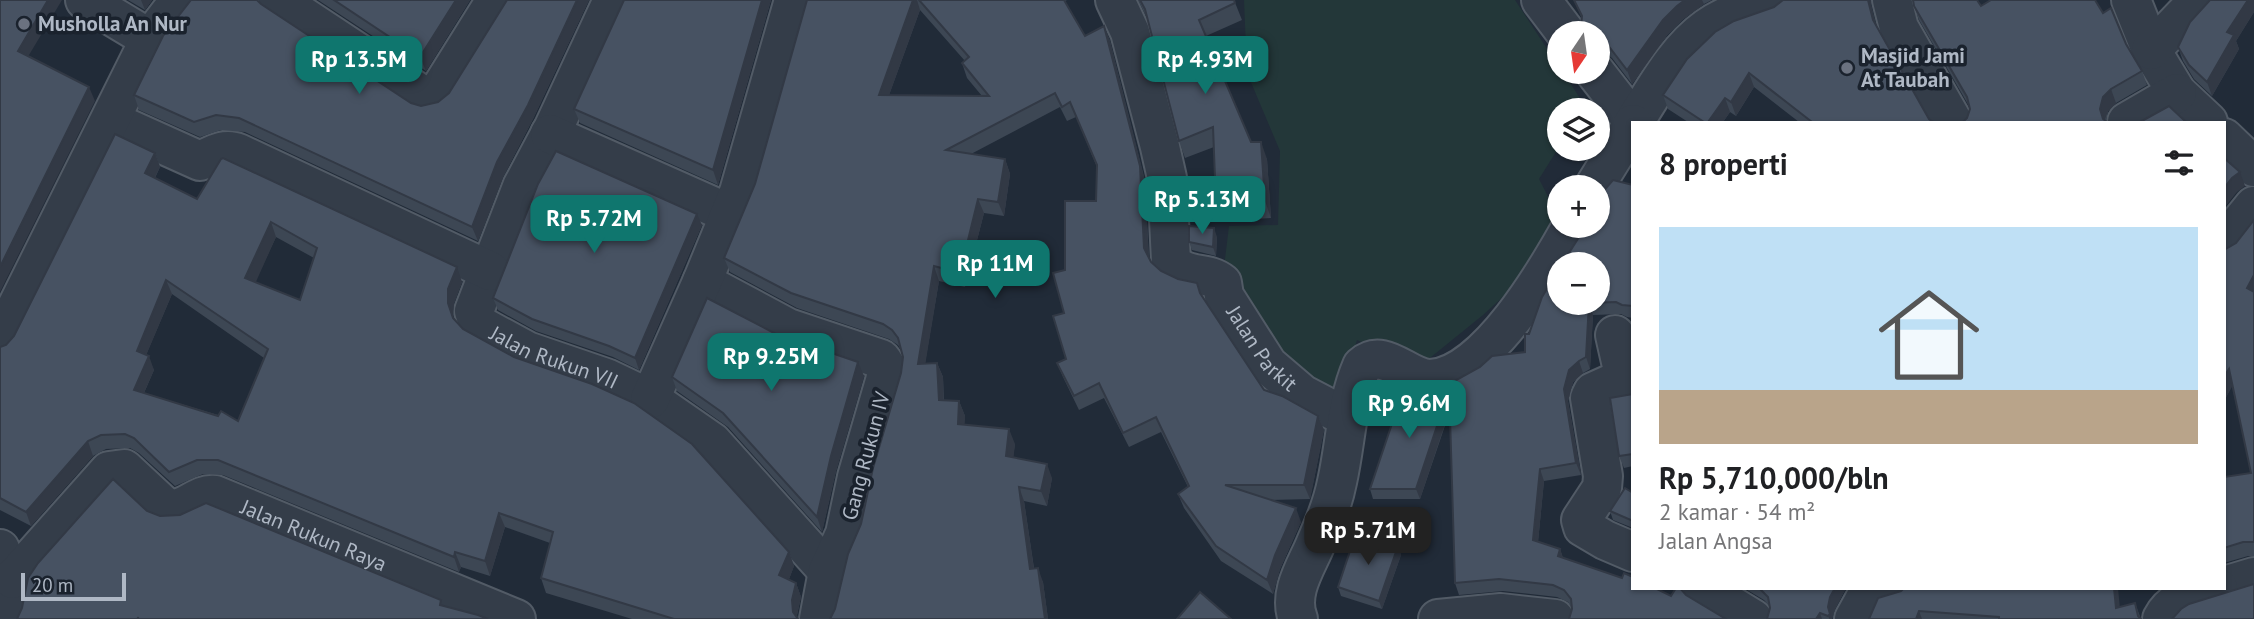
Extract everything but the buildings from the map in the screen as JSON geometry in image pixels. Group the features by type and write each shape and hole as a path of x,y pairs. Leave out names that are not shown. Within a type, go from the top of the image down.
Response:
{"street":[{"path":"85,0 150,39"},
{"path":"0,341 150,39 180,0"},
{"path":"278,0 428,99 436,96 496,0"},
{"name":"Jalan Rukun VII","path":"613,0 522,187 474,311 479,325 527,351 606,378 650,399 712,442 828,571"},
{"path":"650,399 739,192 794,0"},
{"name":"Jalan Parkit","path":"1115,0 1136,51 1167,178 1171,261 1178,269 1190,274 1216,278 1222,284 1224,296 1268,366 1302,394 1346,417"},
{"path":"1541,0 1557,21"},
{"path":"1634,121 1670,69 1707,28 1772,0"},
{"path":"1892,0 1899,28 1952,121"},
{"path":"2131,0 2151,50 2177,93 2207,121"},
{"path":"2151,50 2199,0"},
{"path":"1604,84 1632,121"},
{"path":"2129,121 2177,93"},
{"path":"111,121 200,161 217,152 231,150 490,271"},
{"path":"1612,172 1631,128"},
{"path":"550,134 730,214"},
{"path":"2226,140 2254,167"},
{"path":"2226,241 2254,206"},
{"path":"1298,619 1294,604 1296,589 1327,519 1338,480 1346,417 1356,378 1362,366 1368,360 1380,359 1416,376 1429,379 1457,371 1477,356 1527,300 1565,238"},
{"name":"Gang Rukun IV","path":"702,282 788,328 881,359 886,364 888,370 857,477 845,534 828,571 819,619"},
{"path":"1615,335 1624,374 1622,379 1593,392 1590,398 1618,480 1602,488 1581,520 1583,527 1631,551"},
{"name":"Jalan Rukun Raya","path":"6,564 109,471 124,469 167,509 183,509 201,496 215,495 516,619"},
{"path":"6,564 6,619"},
{"path":"2226,585 2254,577"},
{"path":"1705,590 1753,619"},
{"path":"1854,619 1869,592 1881,590"},
{"path":"2174,602 2212,590"},
{"path":"1438,619 1502,613 1555,619"}],"green space":[{"path":"1244,0 1515,0 1547,49 1547,84 1571,84 1580,98 1547,98 1547,161 1550,161 1539,179 1547,195 1548,238 1540,263 1483,315 1420,366 1357,340 1336,408 1287,361 1222,284 1229,226 1278,225 1280,151 1247,73"}],"place":[{"name":"Musholla An Nur","path":"24,24"},
{"name":"Masjid Jami At Taubah","path":"1847,68"}]}
